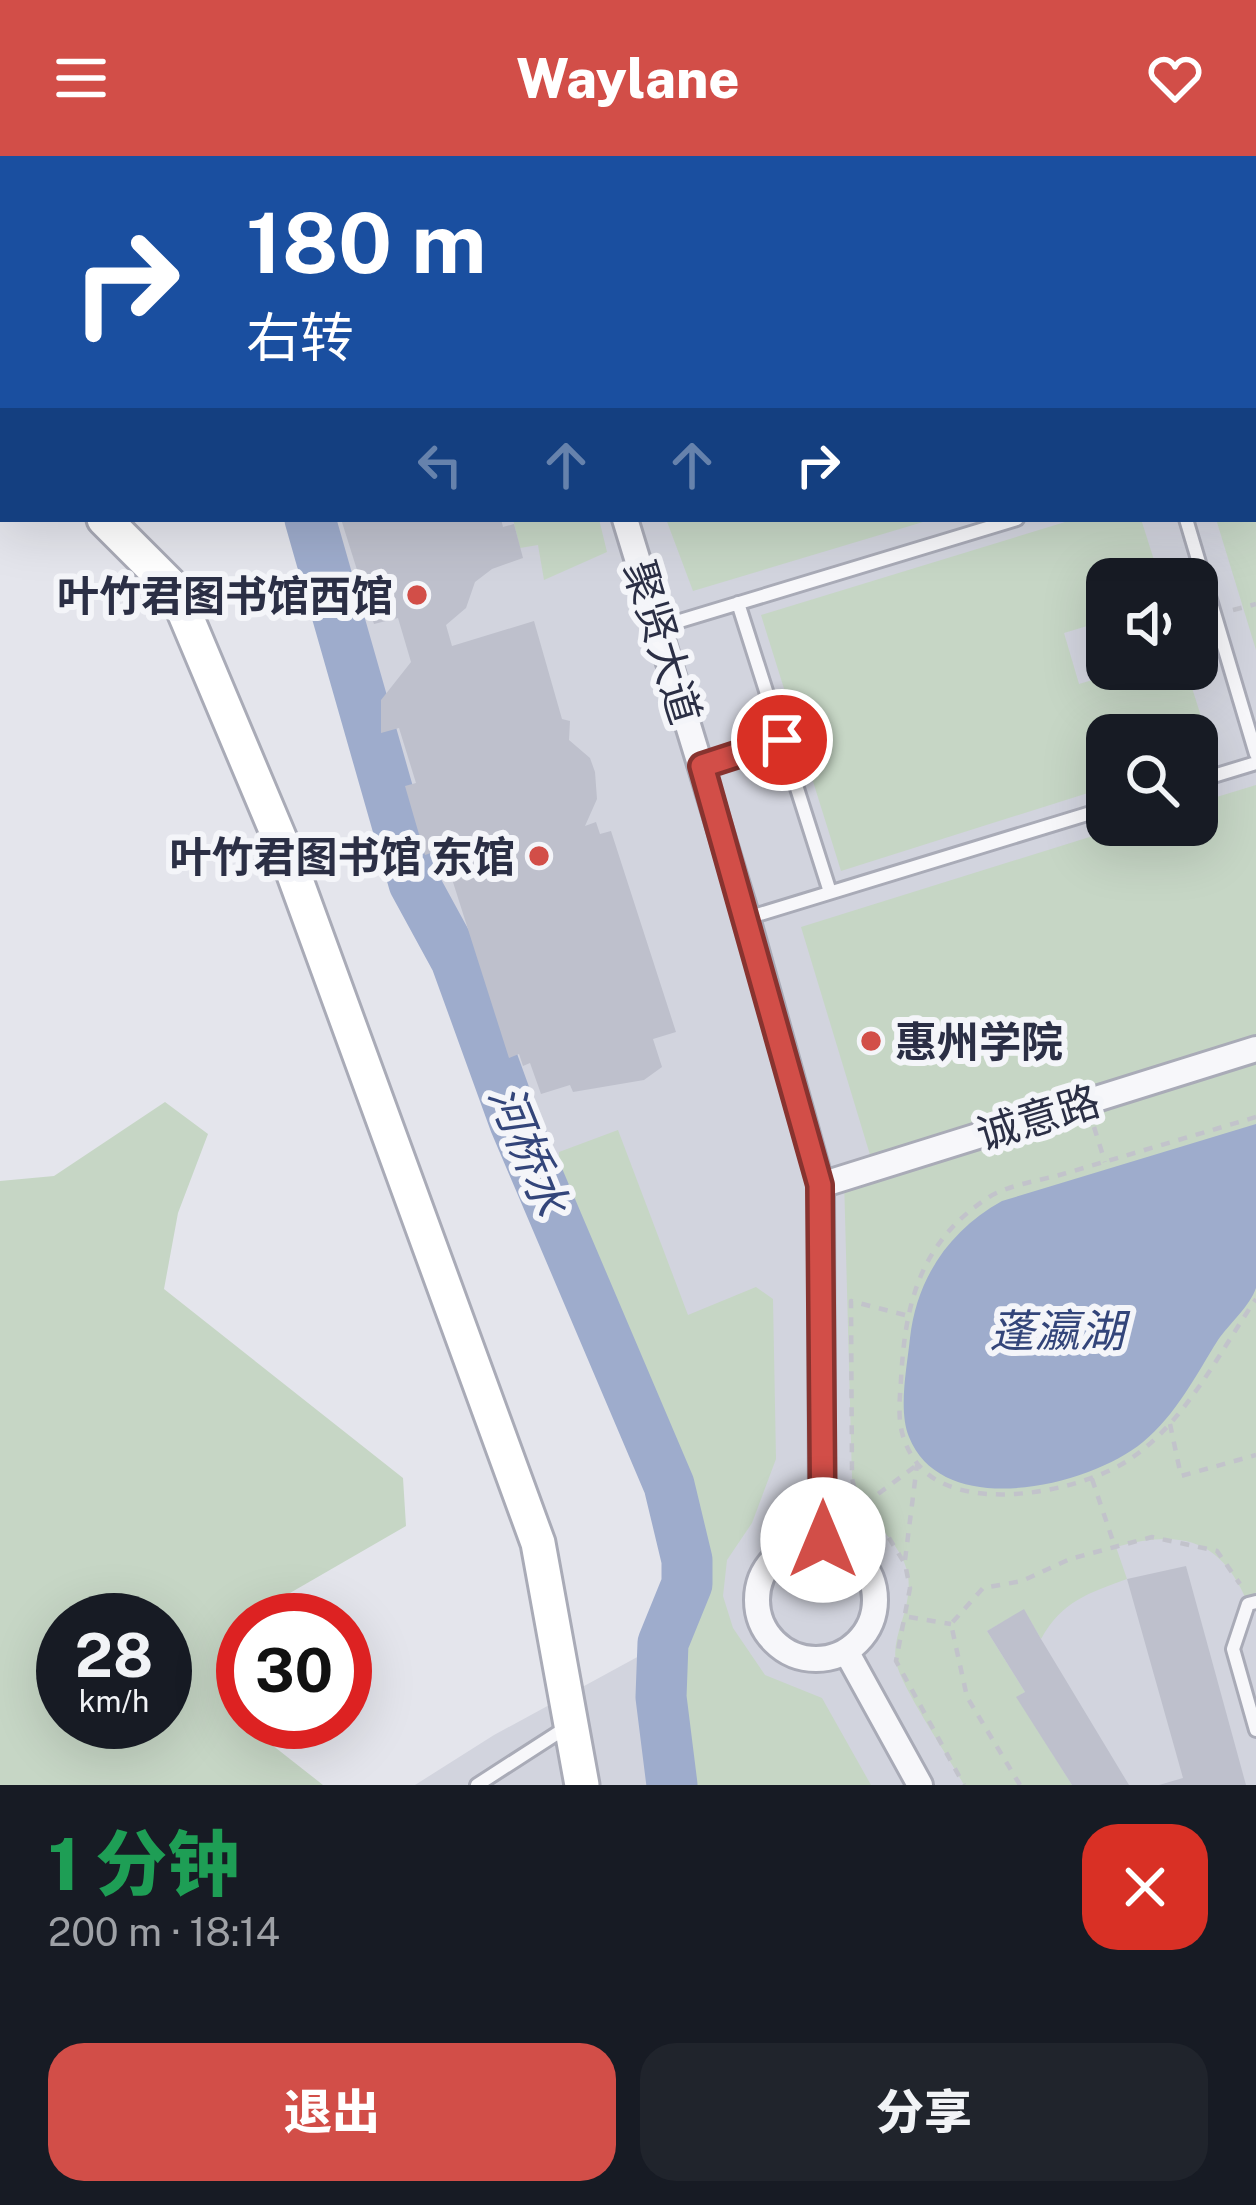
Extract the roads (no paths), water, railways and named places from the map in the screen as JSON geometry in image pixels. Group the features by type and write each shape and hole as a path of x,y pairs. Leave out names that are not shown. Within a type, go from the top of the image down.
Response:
{"street":[{"path":"107,522 175,590 289,861 538,1543 575,1721 582,1785"},
{"name":"聚贤大道","path":"626,522 747,918 820,1185 823,1540"},
{"name":"诚意路","path":"820,1185 1256,1049"},
{"path":"823,1540 854,1553 872,1581 874,1615 867,1630 846,1651 803,1658 770,1638 756,1600 769,1562 784,1549 823,1540"},
{"path":"846,1651 920,1785"}],"lane":[{"path":"660,627 1007,522"},
{"path":"1187,522 1256,758 1218,773"},
{"path":"738,603 830,892"},
{"path":"702,766 782,740"},
{"path":"747,918 1086,814"},
{"path":"1252,1603 1233,1649 1256,1730"},
{"path":"477,1785 575,1721"}],"water":[{"name":"蓬瀛湖","path":"1256,1124 1256,1288 1155,1431 1119,1458 1089,1472 1019,1488 984,1488 952,1480 927,1463 906,1426 905,1375 920,1295 952,1241 1002,1201"}],"waterway":[{"name":"河桥水","path":"311,522 414,883 456,960 515,1123 669,1485 687,1560 687,1584 663,1643 661,1697 672,1785"}],"place":[{"name":"叶竹君图书馆西馆","path":"417,595"},
{"name":"叶竹君图书馆 东馆","path":"539,856"},
{"name":"惠州学院","path":"871,1041"}]}
